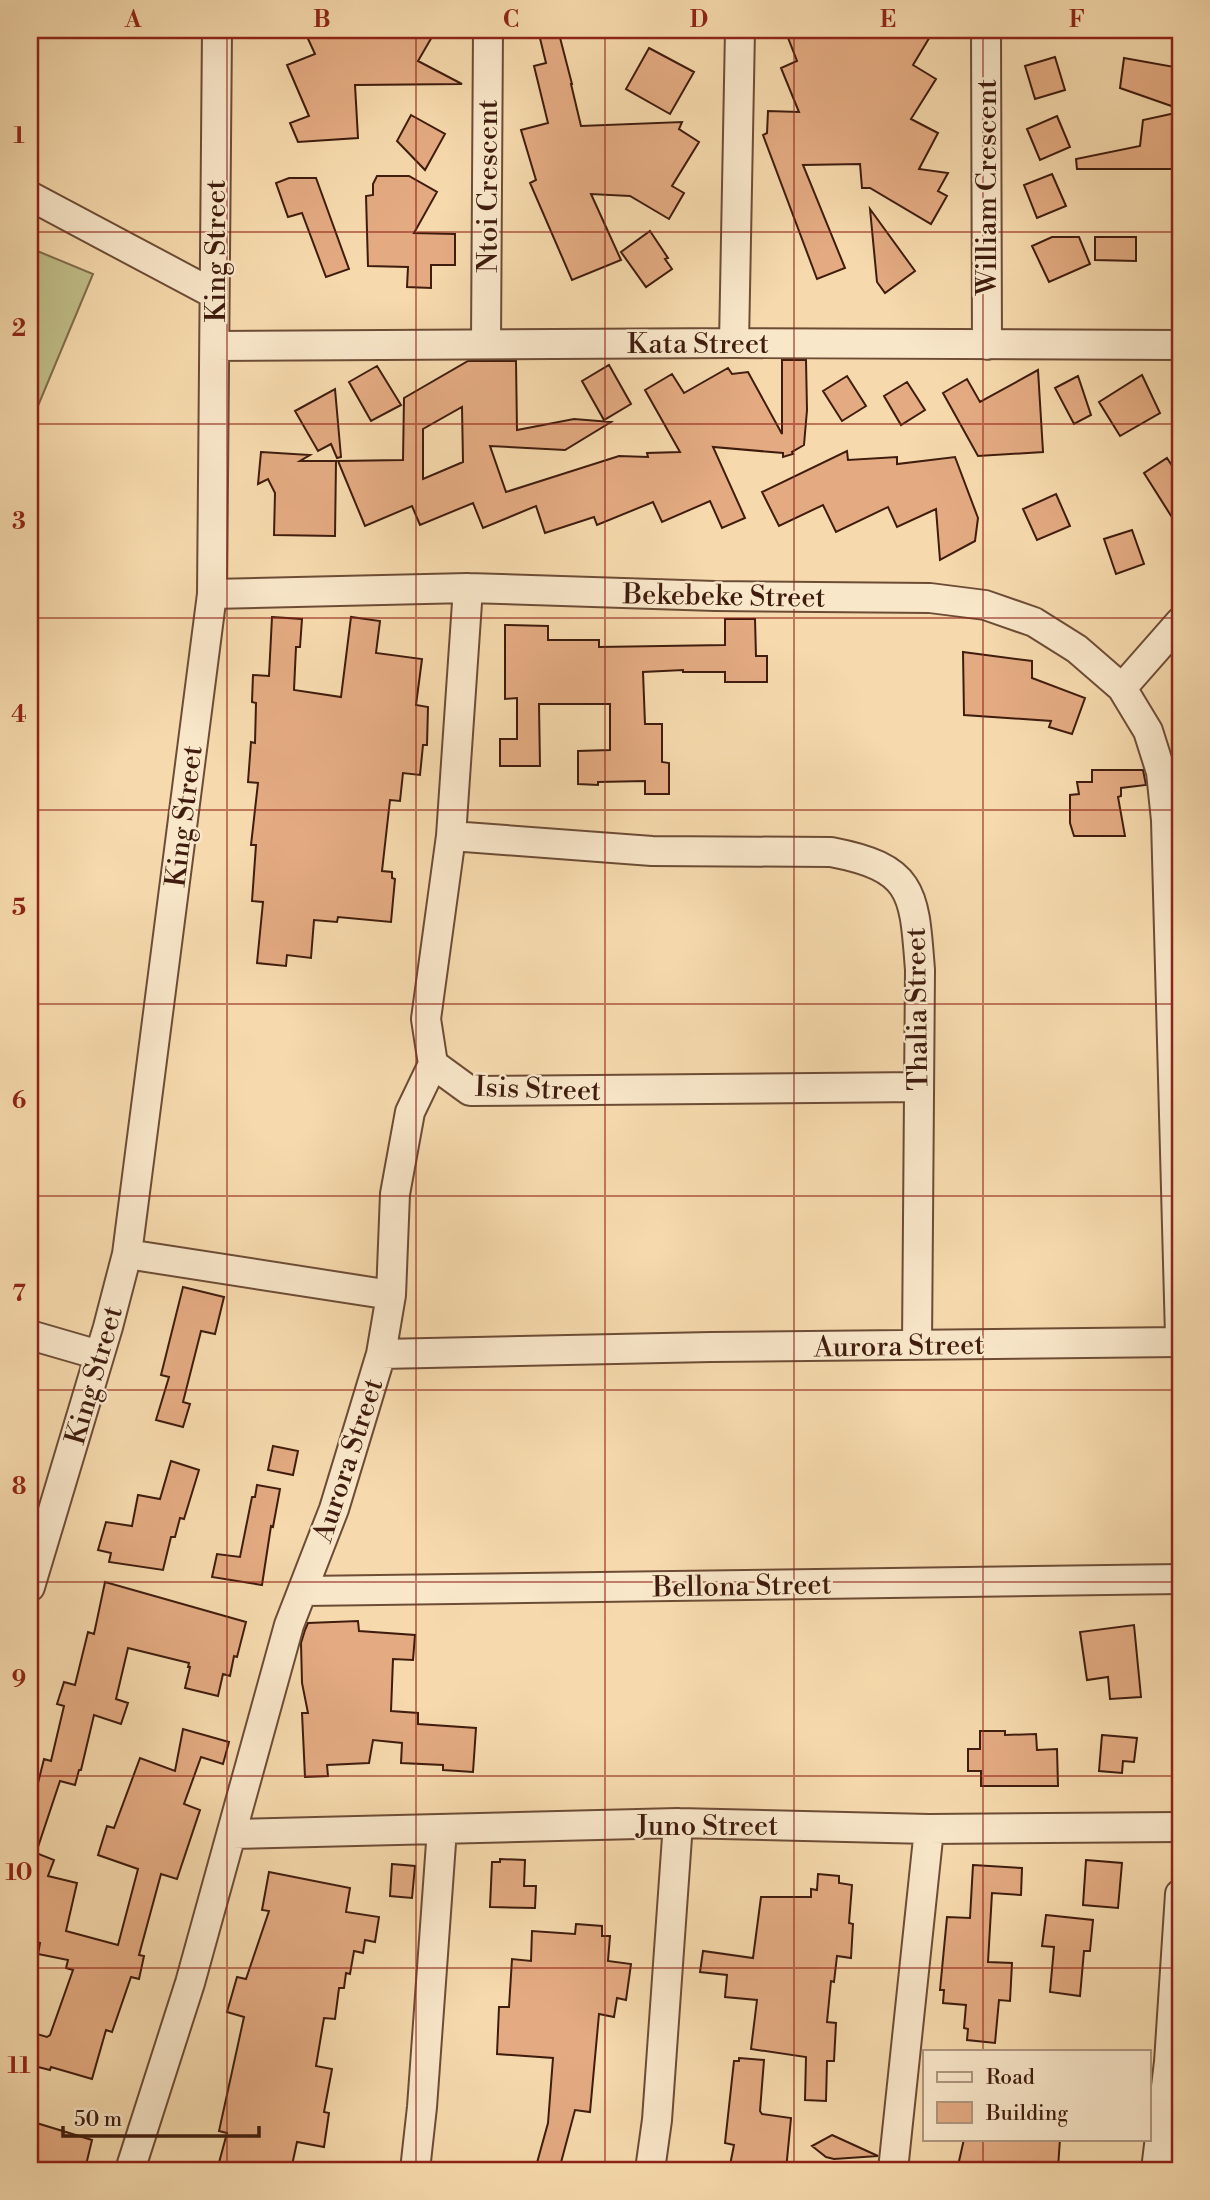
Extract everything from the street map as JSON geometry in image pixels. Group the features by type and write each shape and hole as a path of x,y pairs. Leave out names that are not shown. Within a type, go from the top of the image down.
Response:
{"street":[{"name":"King Street","path":"30,1587 127,1254 212,594 217,30"},
{"name":"Ntoi Crescent","path":"486,343 488,30"},
{"path":"734,343 740,30"},
{"name":"William Crescent","path":"986,30 986,345"},
{"path":"30,196 214,294"},
{"name":"Kata Street","path":"215,346 486,343 1180,345"},
{"path":"381,1354 391,1295 395,1194 410,1112 433,1064 426,1019 452,836 468,588"},
{"name":"Bekebeke Street","path":"212,594 468,588 715,596 930,598 985,606 1034,622 1077,649 1122,688 1148,731 1161,772 1166,820 1180,1336"},
{"path":"1122,688 1180,622"},
{"name":"Thalia Street","path":"452,836 652,851 831,852 859,857 887,868 906,888 916,920 920,970 917,1345"},
{"name":"Isis Street","path":"433,1064 470,1091 919,1087"},
{"path":"127,1254 391,1295"},
{"path":"30,1335 99,1356"},
{"name":"Aurora Street","path":"130,2170 190,1983 289,1625 334,1509 381,1354 1180,1342"},
{"name":"Bellona Street","path":"304,1591 1180,1579"},
{"path":"650,2170 657,2120 678,1823"},
{"name":"Juno Street","path":"233,1834 678,1823 929,1829 1180,1827"},
{"path":"415,2170 442,1829"},
{"path":"893,2170 929,1829"},
{"path":"1156,2170 1169,2062 1180,1894"}],"shaded area":[{"path":"30,248 93,274 30,425"}],"building":[{"path":"304,30 436,30 418,61 462,84 355,85 358,138 298,142 290,123 309,116 287,65 315,54"},
{"path":"538,30 558,30 581,126 682,122 679,129 699,142 672,186 684,193 669,219 630,196 591,194 621,260 572,280 530,183 536,180 521,130 548,123 534,66 546,63"},
{"path":"785,30 934,30 913,65 936,79 911,119 938,133 919,169 948,173 938,191 947,196 931,224 870,188 862,188 860,164 803,165 845,268 817,279 763,135 767,133 768,111 799,112 781,68 797,61"},
{"path":"649,48 694,72 670,114 626,89"},
{"path":"1055,57 1065,90 1035,99 1025,66"},
{"path":"1124,58 1180,68 1180,109 1120,88"},
{"path":"1180,112 1180,169 1077,169 1076,159 1140,146 1143,120"},
{"path":"411,115 445,134 425,170 397,141"},
{"path":"1057,116 1070,147 1040,160 1027,129"},
{"path":"1052,174 1066,206 1037,218 1024,185"},
{"path":"377,176 409,176 437,192 414,233 455,234 455,265 431,265 431,288 407,287 408,267 368,266 366,196 373,195 373,184"},
{"path":"289,178 316,178 349,269 326,277 302,213 288,217 276,183"},
{"path":"870,209 915,271 885,293 877,282"},
{"path":"650,231 672,269 646,287 621,252"},
{"path":"1052,237 1079,237 1090,264 1049,282 1032,246"},
{"path":"1095,237 1136,237 1136,261 1095,260"},
{"path":"782,360 806,360 807,410 804,445 792,452 793,454 783,457 783,453 713,447 745,518 722,528 710,501 662,522 653,502 597,525 594,517 545,533 536,506 483,528 473,503 420,525 412,506 365,526 338,461 403,460 404,398 468,361 516,361 517,430 574,419 611,422 565,450 490,446 506,492 619,456 648,457 647,453 680,452 645,390 672,374 684,393 728,368 732,374 748,372 782,434","holes":["462,407 463,462 423,479 423,429"]},
{"path":"609,365 631,404 604,420 582,381"},
{"path":"377,366 401,405 371,421 349,382"},
{"path":"1038,370 1043,452 978,456 943,393 967,379 980,402"},
{"path":"1142,375 1160,413 1120,436 1099,402"},
{"path":"847,376 866,406 842,421 823,391"},
{"path":"1078,376 1091,415 1074,424 1055,388"},
{"path":"907,382 925,410 901,425 884,396"},
{"path":"335,389 341,457 337,458 331,444 318,451 295,411"},
{"path":"847,451 848,460 897,457 897,464 955,457 978,518 975,541 940,560 936,509 897,527 888,507 836,532 823,505 779,526 762,492"},
{"path":"261,452 310,455 300,461 336,461 335,536 274,535 275,493 268,479 258,484"},
{"path":"1167,458 1180,478 1180,530 1144,473"},
{"path":"1056,494 1070,526 1037,540 1023,509"},
{"path":"1132,530 1144,564 1116,574 1104,539"},
{"path":"272,617 302,619 300,647 296,647 294,690 341,697 351,617 380,621 376,653 422,659 416,705 428,707 427,745 423,745 420,775 403,773 400,801 390,800 382,871 392,872 392,878 395,879 391,922 338,917 337,922 314,920 311,958 287,955 286,966 257,963 263,902 252,901 256,845 251,845 258,783 248,782 251,742 255,743 256,703 252,702 253,675 269,676"},
{"path":"725,619 755,619 756,656 767,656 767,682 725,682 725,672 643,672 645,724 662,724 662,762 669,763 669,794 645,794 645,781 578,784 578,751 610,750 610,704 539,704 540,766 500,766 500,739 517,739 517,698 505,699 505,625 548,626 548,640 599,640 599,647 725,645"},
{"path":"963,652 1032,661 1032,678 1085,698 1072,734 1049,727 1051,721 964,715"},
{"path":"1092,770 1143,770 1146,785 1121,788 1121,796 1118,797 1125,836 1074,836 1070,823 1070,795 1079,794 1077,782 1092,782"},
{"path":"183,1287 224,1297 215,1334 201,1331 183,1402 190,1404 183,1427 156,1420 169,1377 161,1375"},
{"path":"273,1446 298,1451 293,1475 268,1470"},
{"path":"171,1461 199,1470 184,1519 180,1518 175,1537 171,1537 163,1570 109,1562 111,1553 98,1550 106,1522 132,1526 138,1495 160,1499"},
{"path":"257,1485 280,1489 262,1585 212,1577 217,1554 240,1557 252,1497 255,1497"},
{"path":"105,1582 246,1622 230,1676 223,1674 218,1696 185,1688 189,1663 128,1648 116,1699 128,1703 121,1724 94,1715 75,1785 60,1781 36,1853 54,1860 48,1876 77,1883 66,1931 118,1945 138,1869 98,1855 107,1826 114,1828 140,1758 175,1771 183,1729 229,1742 223,1764 201,1757 184,1804 200,1810 177,1879 161,1874 139,1955 144,1956 139,1979 131,1977 112,2032 106,2030 92,2079 51,2067 50,2070 30,2065 30,2032 47,2037 50,2035 73,1970 66,1968 68,1960 38,1954 40,1943 30,1940 30,1797 34,1799 44,1759 51,1761 64,1706 57,1704 64,1682 75,1685 88,1632 94,1634"},
{"path":"358,1621 359,1631 415,1635 413,1660 393,1659 391,1711 418,1713 418,1724 476,1728 473,1772 443,1770 443,1765 401,1763 402,1743 373,1740 369,1763 327,1765 328,1776 305,1777 302,1713 308,1713 302,1683 301,1643 305,1630 308,1623"},
{"path":"1134,1625 1141,1697 1110,1699 1108,1677 1087,1680 1080,1632"},
{"path":"980,1731 1005,1731 1005,1735 1036,1734 1037,1750 1057,1749 1058,1786 981,1786 981,1771 968,1771 968,1749 980,1749"},
{"path":"1102,1735 1137,1738 1134,1762 1123,1761 1122,1773 1099,1771"},
{"path":"500,1859 525,1860 524,1886 536,1886 535,1908 490,1907 492,1862 500,1862"},
{"path":"1086,1860 1122,1863 1118,1908 1083,1905"},
{"path":"392,1864 415,1866 412,1898 390,1896"},
{"path":"973,1865 1022,1868 1021,1895 992,1893 988,1962 1012,1963 1010,2001 999,2000 995,2043 967,2040 968,2029 964,2028 966,2005 943,2003 944,1990 940,1990 947,1917 970,1918"},
{"path":"269,1872 350,1888 346,1912 379,1917 375,1942 365,1940 363,1953 354,1951 350,1974 346,1973 344,1988 339,1988 335,2019 324,2018 316,2066 332,2069 324,2112 329,2113 324,2147 297,2142 291,2170 217,2170 227,2133 219,2131 244,2017 227,2012 237,1977 246,1979 269,1911 262,1910"},
{"path":"818,1874 839,1876 839,1883 852,1885 849,1923 853,1924 851,1958 837,1956 834,1982 831,1981 827,2022 836,2023 834,2061 827,2061 826,2101 805,2100 806,2057 751,2049 757,2000 725,1997 727,1975 700,1972 703,1951 753,1958 761,1897 811,1897 811,1889 817,1890"},
{"path":"1046,1915 1093,1920 1090,1951 1084,1951 1080,1996 1050,1992 1054,1947 1042,1946"},
{"path":"576,1924 602,1926 602,1936 610,1936 608,1961 631,1964 626,2000 617,1998 614,2017 599,2014 590,2112 575,2110 559,2170 535,2170 548,2123 553,2058 497,2054 499,2007 509,2007 512,1959 531,1961 532,1931 575,1934"},
{"path":"739,2058 764,2060 760,2111 762,2114 791,2118 786,2170 729,2170 734,2145 725,2143 734,2061 739,2061"},
{"path":"30,2121 92,2140 86,2165 83,2164 81,2170 30,2170"},
{"path":"832,2135 878,2156 834,2159 826,2157 812,2146"},
{"path":"964,2140 1060,2140 1058,2168 1052,2167 1052,2170 957,2170"}]}
